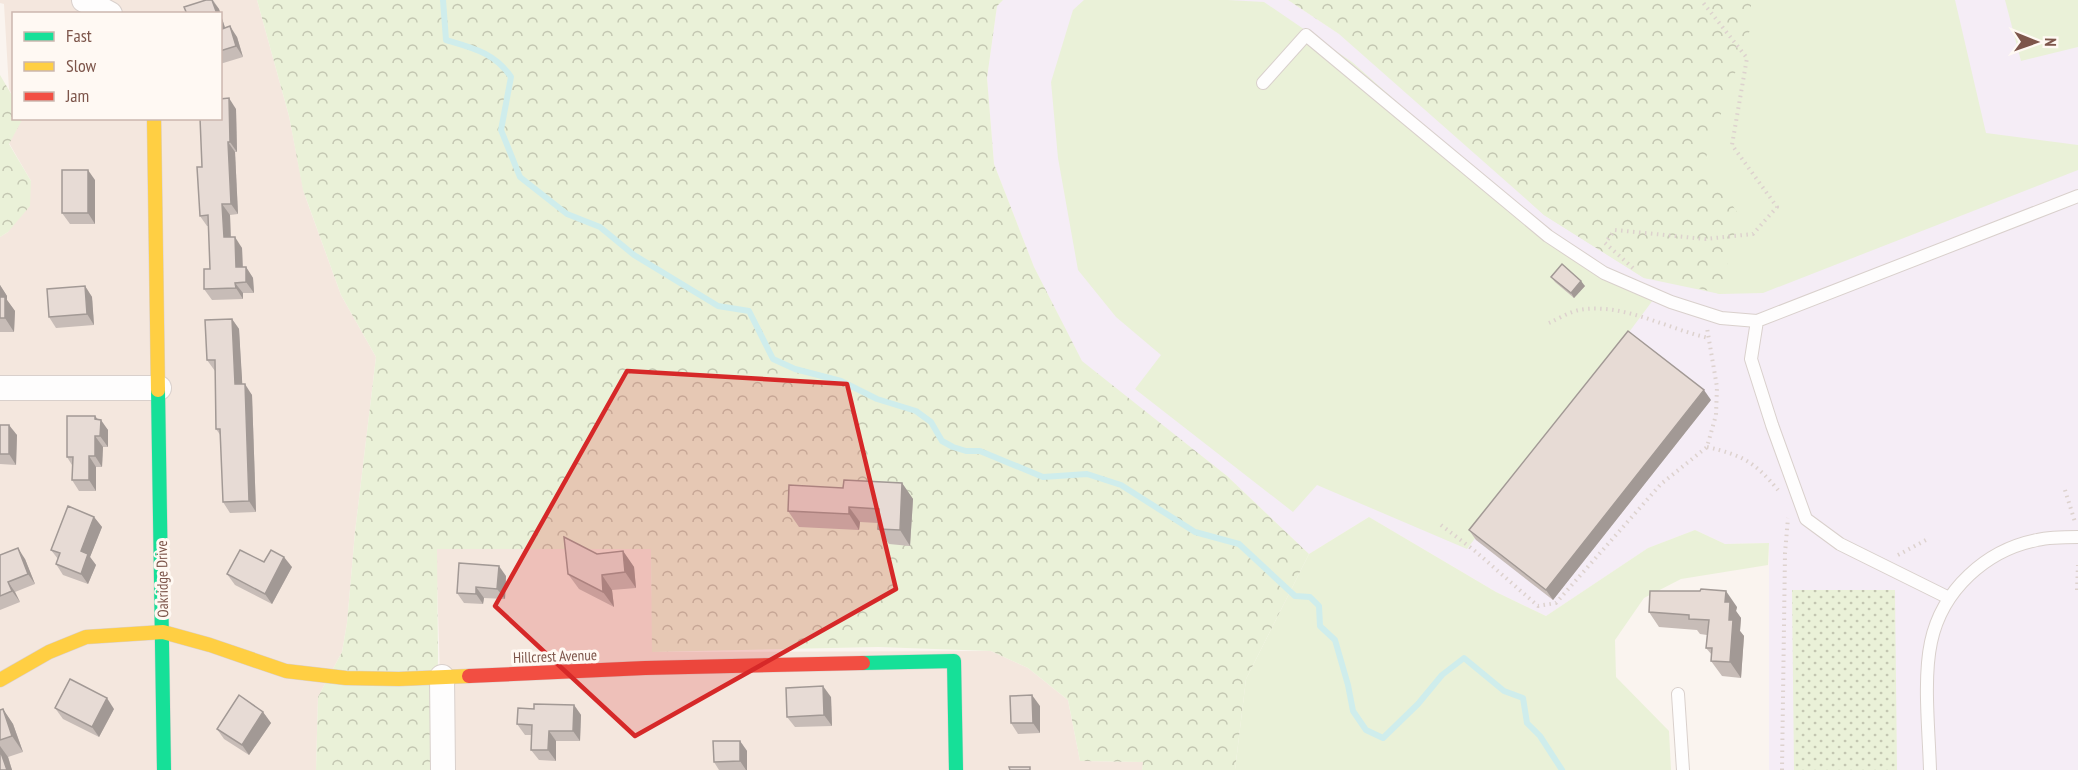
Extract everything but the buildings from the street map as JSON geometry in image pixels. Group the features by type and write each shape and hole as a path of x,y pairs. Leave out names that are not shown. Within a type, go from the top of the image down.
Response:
{"street":[{"path":"84,0 106,12"},
{"name":"Oakridge Drive","path":"154,120 164,770"},
{"path":"0,388 159,388"},
{"name":"Hillcrest Avenue","path":"0,680 50,652 86,638 163,632 210,645 286,671 346,678 399,679 645,668 954,661 956,770"},
{"path":"442,677 443,770"}],"lane":[{"path":"1263,83 1306,35 1548,236 1604,273 1665,300 1721,318 1758,321 2078,196"},
{"path":"1758,321 1751,359 1806,519 1840,544 1949,598"},
{"path":"1930,770 1929,655 1935,627 1949,598 1971,573 2001,552 2037,540 2078,537"},
{"path":"1678,694 1683,770"}],"path":[{"path":"1637,271 1605,243 1615,230 1705,239 1753,234 1777,207 1732,145 1747,58 1701,0"},
{"path":"1549,323 1577,310 1603,309 1628,313 1709,338"},
{"path":"1441,525 1475,550 1538,606 1556,603 1661,484 1707,447 1716,415 1717,387 1705,313"},
{"path":"1707,447 1733,453 1760,469 1781,493"},
{"path":"2065,490 2078,532"},
{"path":"1782,770 1785,553 1790,502 1806,519"},
{"path":"2077,590 2078,565"}],"highlighted area":[{"path":"627,371 847,384 896,589 635,736 495,606"}],"shaded area":[{"path":"0,0 257,0 289,116 304,193 341,295 376,357 355,532 347,623 342,652 318,697 316,770 0,770 0,237 8,232 31,181 9,143 21,120 222,120 222,12 12,12 12,95 9,89 4,4 0,3"},
{"path":"1003,0 1288,0 1339,34 1751,0 2078,0 2078,770 1769,770 1769,543 1725,544 1695,530 1648,548 1546,616 1496,592 1369,517 1309,554 1227,476 1082,362 1034,267 994,164 987,78 997,6"},
{"path":"436,549 651,549 653,652 991,651 1028,668 1068,700 1080,761 1144,762 1142,770 443,770"}],"green space":[{"path":"257,0 1003,0 997,6 987,78 994,164 1034,267 1082,361 1227,476 1309,554 1246,679 1235,770 1142,770 1143,762 1080,761 1068,700 1028,668 991,651 878,647 652,652 651,549 437,549 436,770 316,770 318,697 342,652 347,623 355,532 376,357 341,295 303,190 289,116"},
{"path":"1084,0 1264,2 1352,62 1548,236 1656,296 1467,549 1317,485 1293,512 1135,389 1161,355 1116,317 1078,270 1058,158 1051,82 1073,10"},
{"path":"1288,0 1751,0 1751,27 1704,163 1739,215 1720,294 1680,283 1644,278 1544,215 1339,34"},
{"path":"1313,0 1955,0 1986,133 2078,145 2078,170 1763,293 1720,294 1644,278 1544,215"},
{"path":"2005,0 2078,0 2078,47 2021,61"},
{"path":"0,75 12,95 12,120 22,120 9,144 31,181 30,206 8,232 0,237"},
{"path":"1369,517 1496,592 1546,616 1648,548 1695,530 1725,544 1769,543 1768,565 1681,579 1644,598 1615,640 1616,677 1669,731 1671,770 1235,770 1246,679 1309,554"},
{"path":"1792,590 1895,590 1897,770 1794,770"}],"waterway":[{"path":"443,0 446,40 483,52 498,62 511,77 501,130 520,177 567,214 600,227 634,255 718,306 749,311 773,359 795,369 841,381 877,399 916,411 931,422 942,441 953,447 966,451 980,451 1043,477 1087,474 1121,485 1195,532 1239,544 1295,596 1310,597 1319,606 1320,626 1335,640 1353,711 1366,730 1383,738 1418,704 1442,675 1464,658 1504,691 1523,698 1527,723 1540,736 1562,770"}],"traffic: fast":[{"path":"158,390 164,770"},
{"path":"863,663 954,661 956,770"}],"traffic: slow":[{"path":"154,120 158,390"},
{"path":"0,680 49,652 86,637 163,632 210,645 286,671 346,678 399,679 469,676"}],"traffic: jam":[{"path":"469,676 645,668 863,663"}]}
